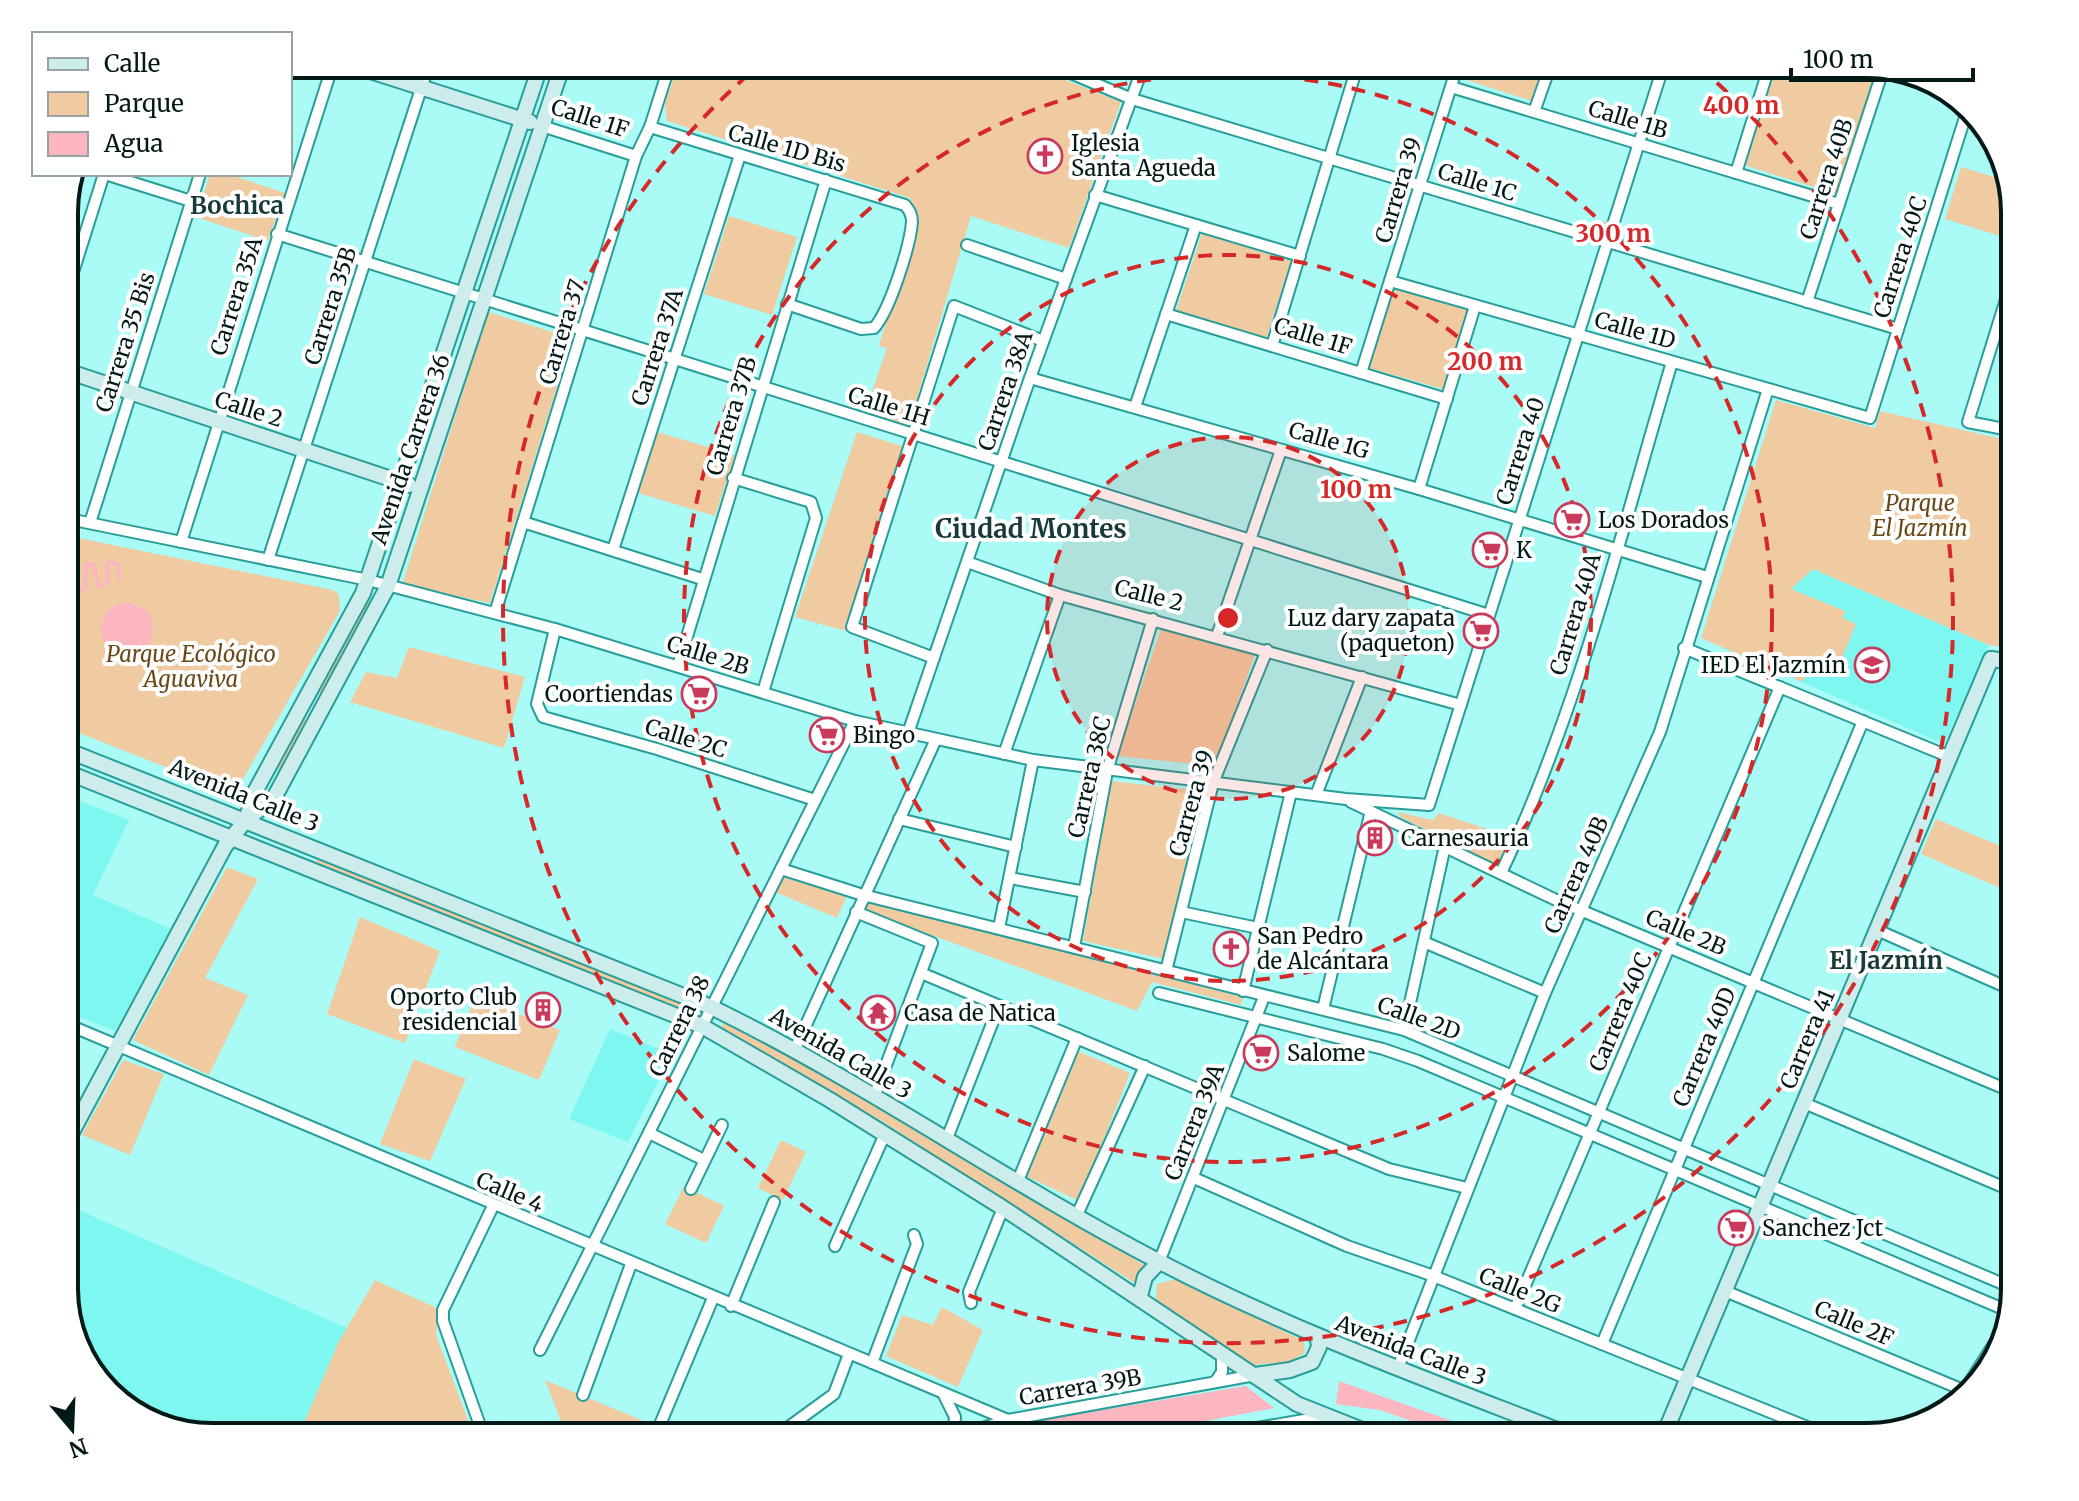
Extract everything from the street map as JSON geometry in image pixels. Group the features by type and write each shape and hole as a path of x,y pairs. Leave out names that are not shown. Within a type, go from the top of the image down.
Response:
{"main road":[{"name":"Calle 1F","path":"392,78 542,126"},
{"name":"Avenida Carrera 36","path":"246,820 256,790 368,580 536,78"},
{"name":"Avenida Carrera 36","path":"78,1120 232,837 246,820 274,798 388,586 558,78"},
{"name":"Calle 2","path":"78,375 420,489"},
{"name":"Carrera 41","path":"1669,1423 1991,659 2001,660"},
{"path":"300,709 318,717"},
{"name":"Avenida Calle 3","path":"78,754 711,1007 795,1049 1017,1183 1159,1262 1318,1338 1539,1423"},
{"name":"Avenida Calle 3","path":"78,776 702,1026 1003,1208 1331,1423"},
{"path":"1140,1296 1145,1277 1159,1262"},
{"path":"1255,1375 1290,1370 1312,1362 1319,1347 1318,1338"}],"street":[{"name":"Carrera 35A","path":"181,542 328,78"},
{"name":"Carrera 35B","path":"268,560 424,78"},
{"name":"Carrera 37","path":"495,613 585,331 636,156 650,127 666,78"},
{"name":"Calle 1C","path":"1082,78 1132,99 1898,329"},
{"name":"Carrera 38A","path":"908,733 1043,341 1139,78"},
{"path":"1272,346 1354,78"},
{"name":"Carrera 39","path":"1361,373 1454,78"},
{"path":"1534,112 1546,78"},
{"name":"Carrera 40","path":"1429,805 1660,78"},
{"path":"1736,173 1766,78"},
{"name":"Carrera 40B","path":"1807,302 1880,80"},
{"name":"Calle 1B","path":"1451,87 1839,204"},
{"name":"Carrera 40C","path":"1870,418 1964,120"},
{"name":"Calle 1F","path":"542,126 636,156"},
{"name":"Calle 1D Bis","path":"650,127 905,205 910,211 912,223 895,284 881,320 874,328 861,329 787,304"},
{"name":"Carrera 37A","path":"613,550 740,155"},
{"path":"78,257 103,176"},
{"path":"110,176 191,201"},
{"name":"Carrera 35 Bis","path":"90,523 199,176"},
{"name":"Carrera 37B","path":"678,666 826,180"},
{"path":"1095,195 1300,256"},
{"path":"1135,407 1196,225"},
{"name":"Calle 1H","path":"277,234 1489,615"},
{"path":"967,245 1066,279"},
{"name":"Calle 1D","path":"1390,281 1870,418"},
{"path":"934,658 852,627 954,306 1043,341"},
{"path":"1419,489 1475,306"},
{"name":"Calle 1F","path":"1166,314 1447,399"},
{"path":"2001,316 1968,422 2001,428"},
{"name":"Carrera 40A","path":"1501,873 1520,833 1569,701 1672,362"},
{"name":"Calle 1G","path":"1030,378 1419,489 1707,577"},
{"name":"Carrera 40B","path":"1398,1368 1431,1275 1545,993 1660,732 1768,389"},
{"path":"1217,636 1281,450"},
{"path":"733,478 811,502 816,508 816,518 763,692"},
{"name":"Calle 2B","path":"78,521 368,580 555,629 855,721 1004,754 1107,771 1346,799 1429,805"},
{"path":"523,522 702,579"},
{"name":"Calle 2","path":"967,562 1060,595 1461,705"},
{"path":"1004,754 1060,595"},
{"name":"Carrera 38C","path":"1074,947 1107,771 1153,619"},
{"name":"Calle 2C","path":"555,629 537,704 543,717 657,749 815,800"},
{"path":"1684,648 1950,757"},
{"name":"Carrera 39","path":"1166,971 1213,783 1267,650"},
{"path":"1316,795 1362,677"},
{"name":"Carrera 40C","path":"1515,1309 1780,687"},
{"name":"Carrera 38","path":"540,1350 582,1260 592,1248 855,721"},
{"name":"Carrera 40D","path":"1602,1344 1863,721"},
{"path":"795,1049 936,739"},
{"path":"999,928 1033,760"},
{"path":"1243,991 1291,792"},
{"name":"Calle 2B","path":"1346,799 1583,911 2001,1087"},
{"path":"1323,1009 1371,811"},
{"path":"899,819 1016,847"},
{"path":"1404,1030 1426,943 1445,846"},
{"name":"Calle 2D","path":"781,869 863,895 1404,1030 2001,1283"},
{"path":"1010,878 1085,892"},
{"path":"856,912 932,943 874,1097"},
{"path":"1181,912 1258,928"},
{"path":"1877,930 2001,985"},
{"path":"1426,943 1545,993"},
{"path":"921,973 1389,1169 1467,1188"},
{"path":"1159,993 1257,1018"},
{"name":"Carrera 39A","path":"1159,1262 1264,997"},
{"path":"946,1141 999,1006"},
{"name":"Calle 2D","path":"1257,1018 1383,1049 1505,1096 2000,1307"},
{"name":"Calle 4","path":"78,1028 592,1248 1008,1420"},
{"path":"1017,1183 1077,1038"},
{"path":"1076,1217 1145,1066"},
{"path":"1804,1103 2001,1186"},
{"path":"691,1189 722,1125"},
{"path":"649,1133 704,1160"},
{"path":"835,1246 885,1134"},
{"name":"Calle 2G","path":"1194,1178 1347,1246 1431,1275 1797,1423"},
{"path":"731,1306 774,1202"},
{"path":"479,1423 443,1321 443,1310 493,1206"},
{"path":"971,1303 969,1292 1003,1208"},
{"path":"872,1363 917,1244 914,1235"},
{"path":"583,1395 631,1264"},
{"name":"Calle 2F","path":"1725,1291 1955,1390"},
{"path":"661,1423 713,1298"},
{"path":"1215,1382 1222,1372 1222,1353"},
{"path":"794,1423 834,1394 849,1354"},
{"name":"Carrera 39B","path":"998,1423 1255,1375"},
{"path":"943,1393 955,1417 955,1423"},
{"path":"1287,1423 1322,1417"}],"shaded area":[{"name":"IED El Jazmín","path":"1813,569 1989,645 1944,744 1723,648"},
{"path":"78,800 129,820 93,895 171,929 115,1031 78,1016"},
{"path":"610,1029 672,1054 628,1142 569,1119"},
{"path":"78,1210 347,1328 304,1423 195,1422 169,1416 145,1405 117,1384 92,1348 83,1323 78,1297"}],"green space":[{"path":"673,78 1060,78 1121,102 1069,248 971,216 910,422 900,428 863,418 887,348 879,346 917,219 910,198 667,121 665,104"},
{"path":"1460,78 1543,78 1535,102"},
{"path":"1773,78 1873,79 1838,195 1744,165"},
{"path":"1961,167 1996,177 2000,195 2001,236 1945,219"},
{"path":"209,176 234,176 285,193 268,241 196,217"},
{"path":"729,216 797,237 772,315 704,294"},
{"path":"1202,233 1291,261 1266,339 1176,311"},
{"path":"1394,288 1467,310 1443,389 1369,368"},
{"path":"488,312 572,338 490,603 402,585"},
{"name":"Parque El Jazmín","path":"1776,400 1875,428 1880,411 2001,439 2001,647 1989,645 1813,569 1791,589 1845,611 1843,618 1856,624 1835,675 1811,665 1803,682 1701,638"},
{"path":"654,431 735,455 715,516 635,492"},
{"path":"857,432 905,447 846,631 795,617"},
{"name":"Parque Ecológico Aguaviva","path":"78,538 333,590 339,595 340,611 243,779 228,786 214,786 78,733"},
{"path":"365,600 372,604 324,696 316,692"},
{"path":"1162,627 1256,651 1215,766 1117,756"},
{"path":"409,647 525,677 504,748 350,702 366,672 397,678"},
{"path":"303,718 308,721 281,771 275,768"},
{"path":"1111,781 1202,791 1164,959 1083,941"},
{"path":"1398,812 1433,820 1439,813 1511,837 1499,866 1400,817"},
{"path":"1936,819 2001,846 2001,886 2000,888 1921,854"},
{"path":"318,856 681,1002 678,1009 316,862"},
{"path":"227,867 258,879 205,978 248,995 209,1075 133,1040"},
{"path":"783,876 848,893 837,918 775,892"},
{"path":"864,900 1243,997 1241,1005 1152,982 1137,1011 861,909"},
{"path":"360,917 440,951 405,1043 327,1014"},
{"path":"475,997 560,1030 539,1080 455,1047"},
{"path":"725,1019 793,1054 1146,1266 1136,1284 880,1120 721,1029"},
{"path":"1077,1051 1130,1073 1079,1201 1026,1176"},
{"path":"414,1059 466,1079 430,1161 380,1144"},
{"path":"123,1060 164,1074 130,1155 82,1135"},
{"path":"781,1140 806,1152 783,1200 758,1188"},
{"path":"684,1186 724,1206 706,1243 665,1224"},
{"path":"1176,1279 1304,1341 1305,1353 1289,1362 1251,1365 1156,1300 1157,1284"},
{"path":"375,1280 439,1309 436,1335 469,1423 304,1423 338,1343"},
{"path":"942,1307 983,1330 958,1387 886,1356 902,1315 933,1325"},
{"path":"545,1380 648,1423 562,1423"}],"water":[{"path":"127,603 145,611 153,629 145,647 127,655 109,647 101,629 109,611"},
{"path":"1339,1381 1458,1423 1417,1423 1380,1410 1336,1404"},
{"path":"1246,1386 1274,1408 1194,1423 1026,1423"}],"waterway":[{"path":"78,590 85,588 86,564 94,565 98,586 108,582 107,565 110,562 119,565 119,579"}],"place":[{"name":"Iglesia Santa Agueda","path":"1045,156"},
{"name":"Los Dorados","path":"1572,520"},
{"name":"K","path":"1490,550"},
{"name":"Luz dary zapata (paqueton)","path":"1481,631"},
{"name":"IED El Jazmín","path":"1872,665"},
{"name":"Coortiendas","path":"699,694"},
{"name":"Bingo","path":"827,735"},
{"name":"Carnesauria","path":"1375,838"},
{"name":"San Pedro de Alcántara","path":"1231,949"},
{"name":"Oporto Club residencial","path":"543,1010"},
{"name":"Casa de Natica","path":"878,1013"},
{"name":"Salome","path":"1261,1053"},
{"name":"Sanchez Jct","path":"1736,1228"}],"district":[{"name":"Bochica","path":"237,205"},
{"name":"Ciudad Montes","path":"1031,528"},
{"name":"El Jazmín","path":"1886,960"}]}
